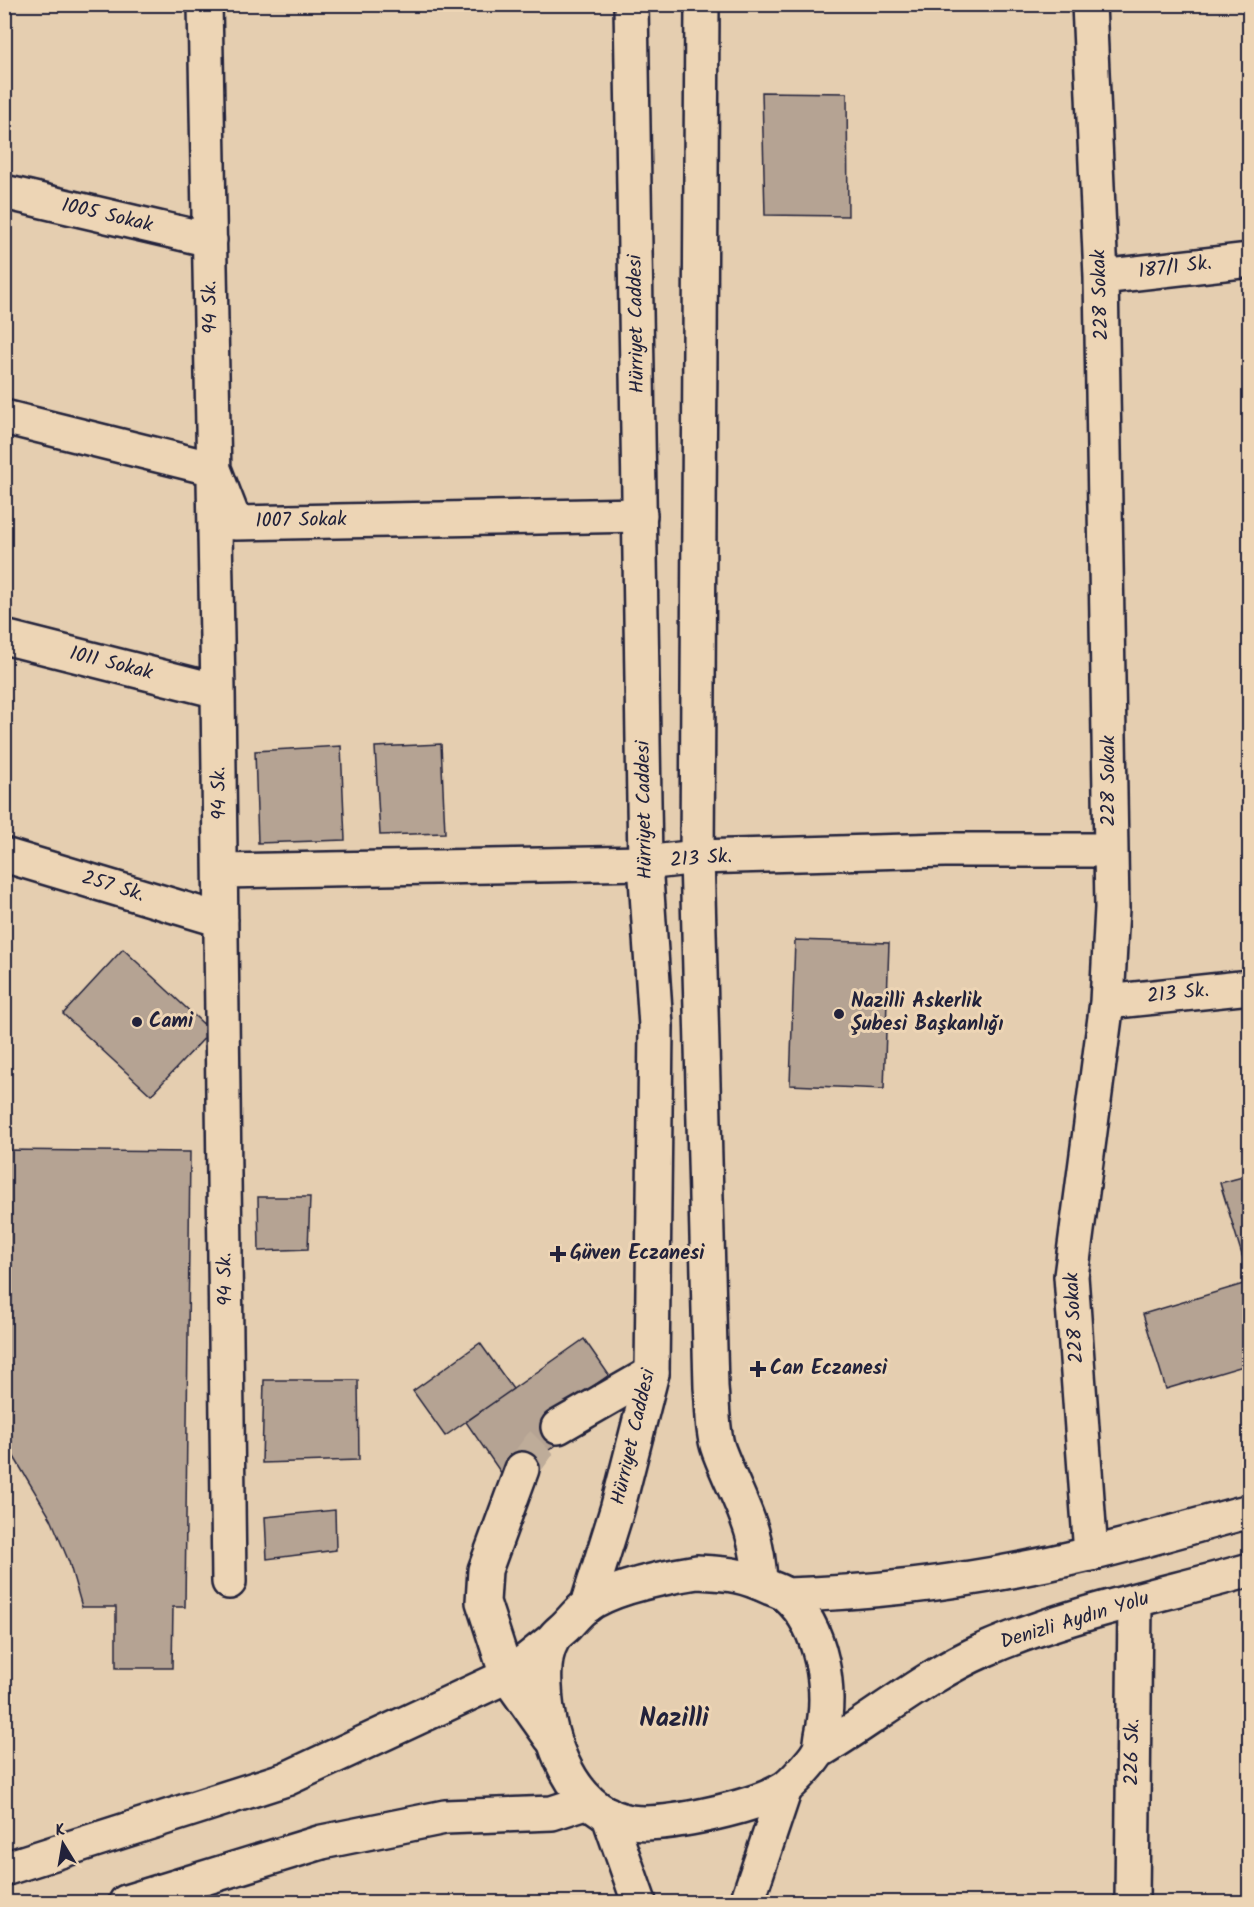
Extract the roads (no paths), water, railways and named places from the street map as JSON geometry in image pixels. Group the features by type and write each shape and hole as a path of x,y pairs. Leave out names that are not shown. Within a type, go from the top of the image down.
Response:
{"main road":[{"name":"94 Sk.","path":"205,4 219,691 230,1582"},
{"name":"Hürriyet Caddesi","path":"586,1606 618,1510 652,1373 656,1026 645,863 631,4"},
{"path":"702,4 697,857 711,1387 718,1449 742,1499 760,1557 774,1589 807,1621 826,1682 827,1712 818,1752 785,1789 747,1902"},
{"name":"228 Sokak","path":"1089,4 1101,277 1109,614 1109,850 1112,908 1107,1002 1071,1276 1091,1554"},
{"name":"1005 Sokak","path":"4,192 210,240"},
{"name":"187/1 Sk.","path":"1101,277 1250,260"},
{"path":"4,417 214,469"},
{"name":"1007 Sokak","path":"214,469 235,523 640,514"},
{"name":"1011 Sokak","path":"4,637 219,691"},
{"name":"213 Sk.","path":"221,872 645,863 697,857 945,850 1109,850"},
{"name":"257 Sk.","path":"4,855 221,920"},
{"name":"213 Sk.","path":"1107,1002 1250,987"},
{"path":"558,1427 652,1373"},
{"path":"522,1469 485,1570 483,1602 507,1676 551,1738 568,1774 599,1808 639,1902"},
{"path":"4,1869 286,1779 507,1676 553,1639 586,1606 663,1577 697,1572 739,1574 774,1589 832,1593 1019,1569 1091,1554 1250,1511"},
{"name":"Denizli Aydın Yolu","path":"818,1752 867,1723 933,1677 982,1651 1028,1632 1250,1570"},
{"name":"226 Sk.","path":"1132,1902 1135,1602"},
{"path":"551,1738 544,1670 553,1639"},
{"path":"126,1902 322,1842 445,1817 552,1813 599,1808 631,1822 660,1821 714,1813 785,1789"}],"tunnel":[{"path":"522,1469 539,1446 558,1427"}],"place":[{"name":"Nazilli Askerlik Şubesi Başkanlığı","path":"839,1014"},
{"name":"Cami","path":"137,1022"},
{"name":"Güven Eczanesi","path":"558,1254"},
{"name":"Can Eczanesi","path":"758,1369"}],"district":[{"name":"Nazilli","path":"674,1719"}]}
